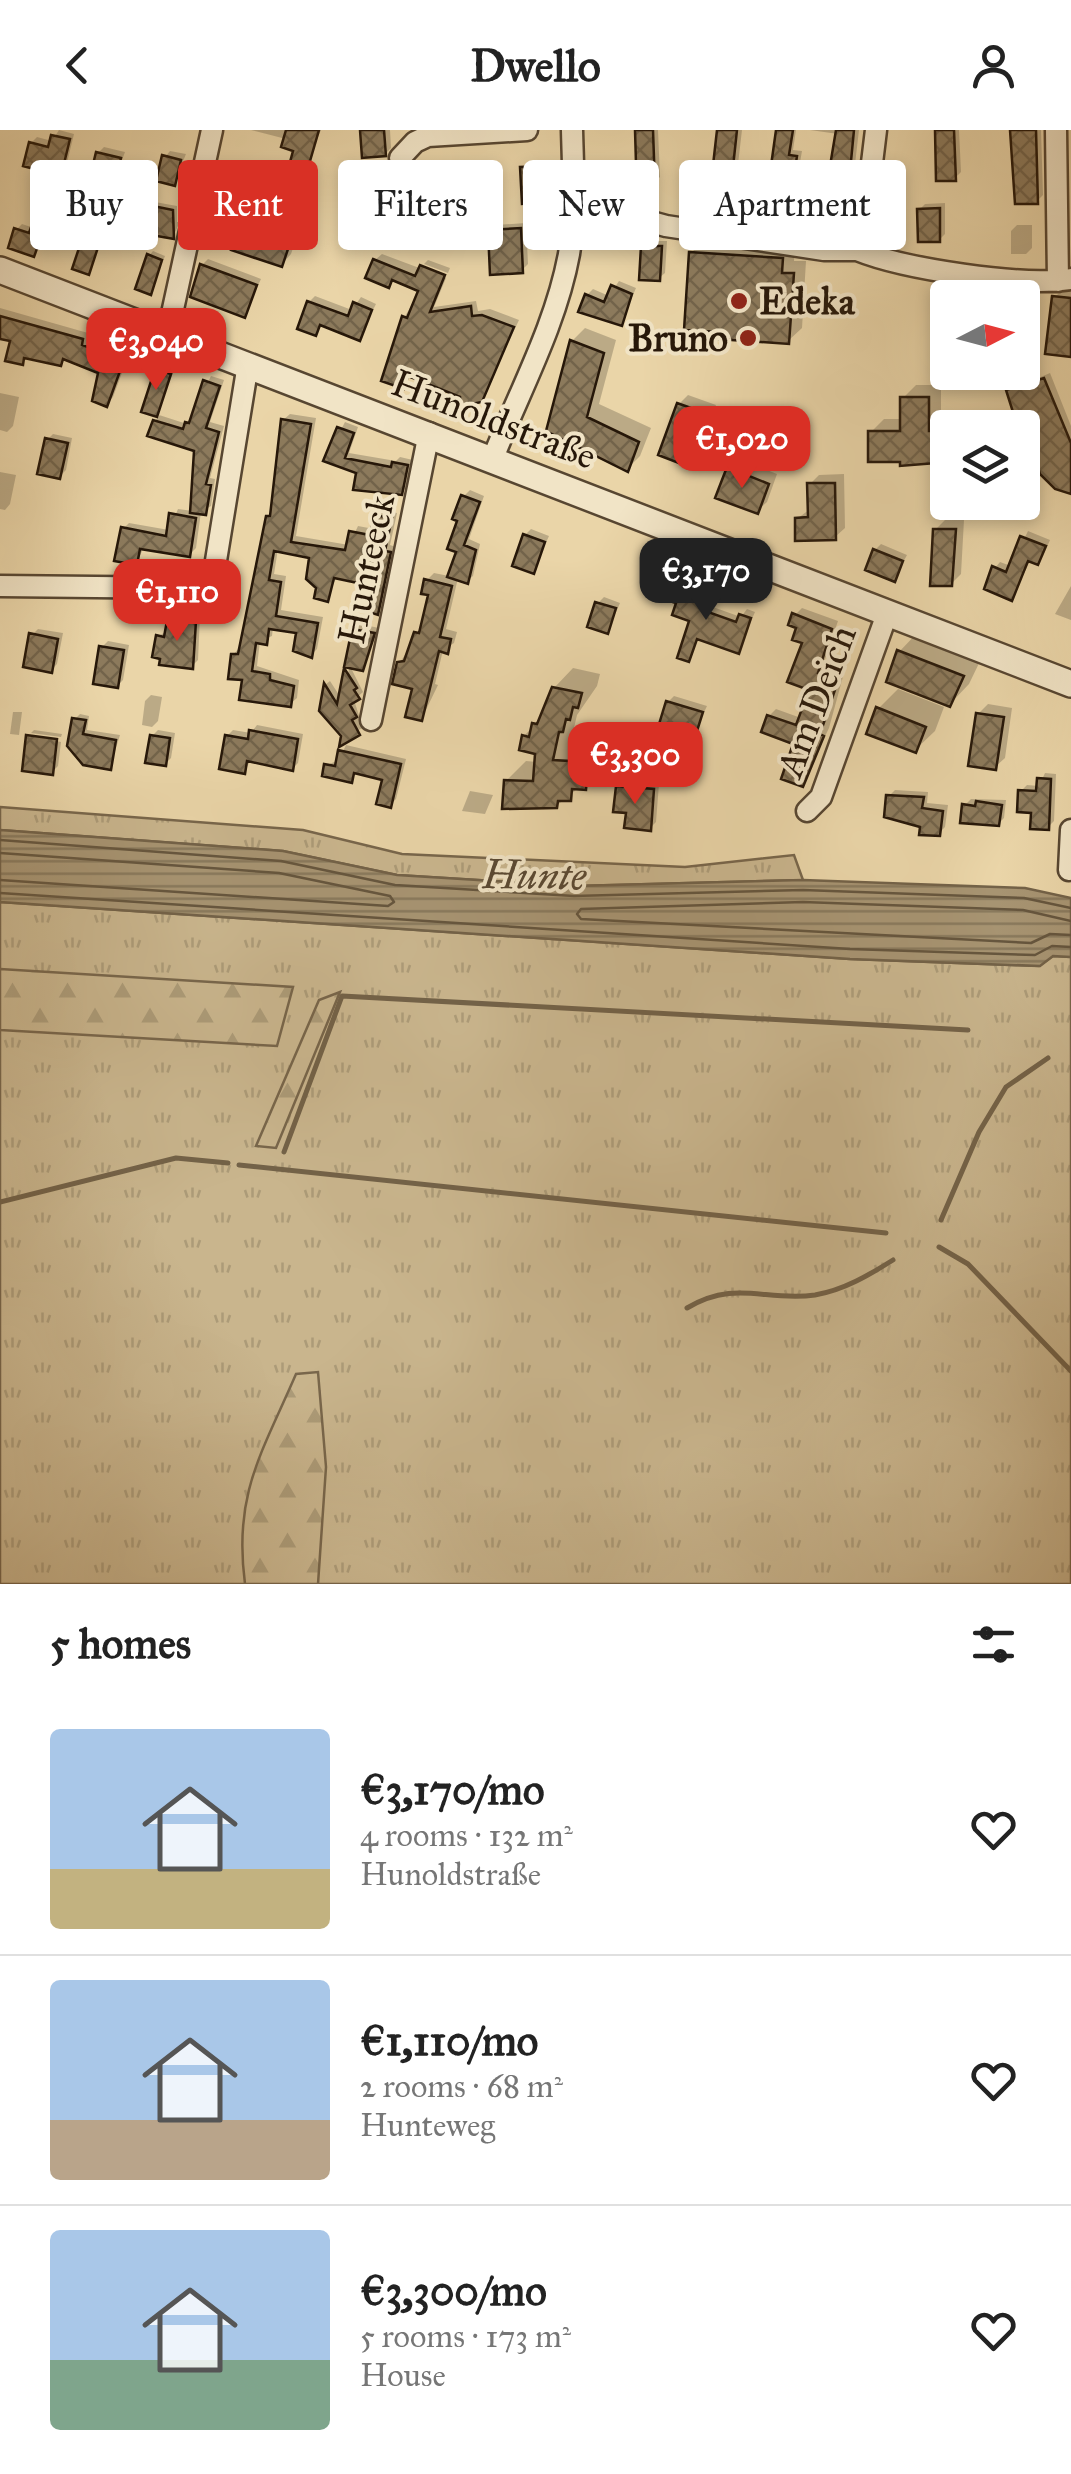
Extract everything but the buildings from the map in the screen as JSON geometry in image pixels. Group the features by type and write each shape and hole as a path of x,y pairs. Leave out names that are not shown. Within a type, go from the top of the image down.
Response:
{"street":[{"path":"168,332 212,130"},
{"path":"400,158 415,142 440,133 527,130"},
{"path":"572,130 572,160"},
{"path":"872,160 876,130"},
{"path":"857,250 877,258 958,272 1065,280 1056,130"},
{"path":"493,458 555,304 569,250"},
{"name":"Hunoldstraße","path":"0,270 430,433 1071,684"},
{"path":"0,586 190,588 212,579 248,364"},
{"name":"Hunteeck","path":"371,720 430,433"},
{"name":"Am Deich","path":"807,811 820,797 888,614"},
{"path":"1068,870 1071,830"}],"green space":[{"path":"0,807 303,830 402,854 685,867 794,855 803,880 575,886 397,875 283,851 0,830"},
{"path":"0,902 850,959 1039,966 1053,956 1071,957 1071,1584 0,1584"},
{"path":"0,969 293,987 277,1046 0,1030"},
{"path":"340,992 276,1148 256,1146 319,1000"},
{"path":"318,1372 326,1467 318,1584 245,1584 243,1524 253,1475 296,1374"}],"water":[{"path":"0,830 283,851 397,875 575,886 803,880 1025,888 1071,898 1071,957 1053,956 1040,966 850,959 0,902"}],"waterway":[{"path":"284,1152 342,996 968,1030"},
{"path":"941,1220 979,1132 1006,1087 1048,1058"},
{"path":"0,1202 176,1158 228,1163"},
{"path":"239,1165 886,1233"},
{"path":"939,1247 968,1264 1071,1371"},
{"path":"687,1308 705,1299 736,1293 826,1293 893,1260"}],"place":[{"name":"Edeka","path":"739,301"},
{"name":"Bruno","path":"748,338"}],"water label":[{"name":"Hunte","path":"534,875"}]}
